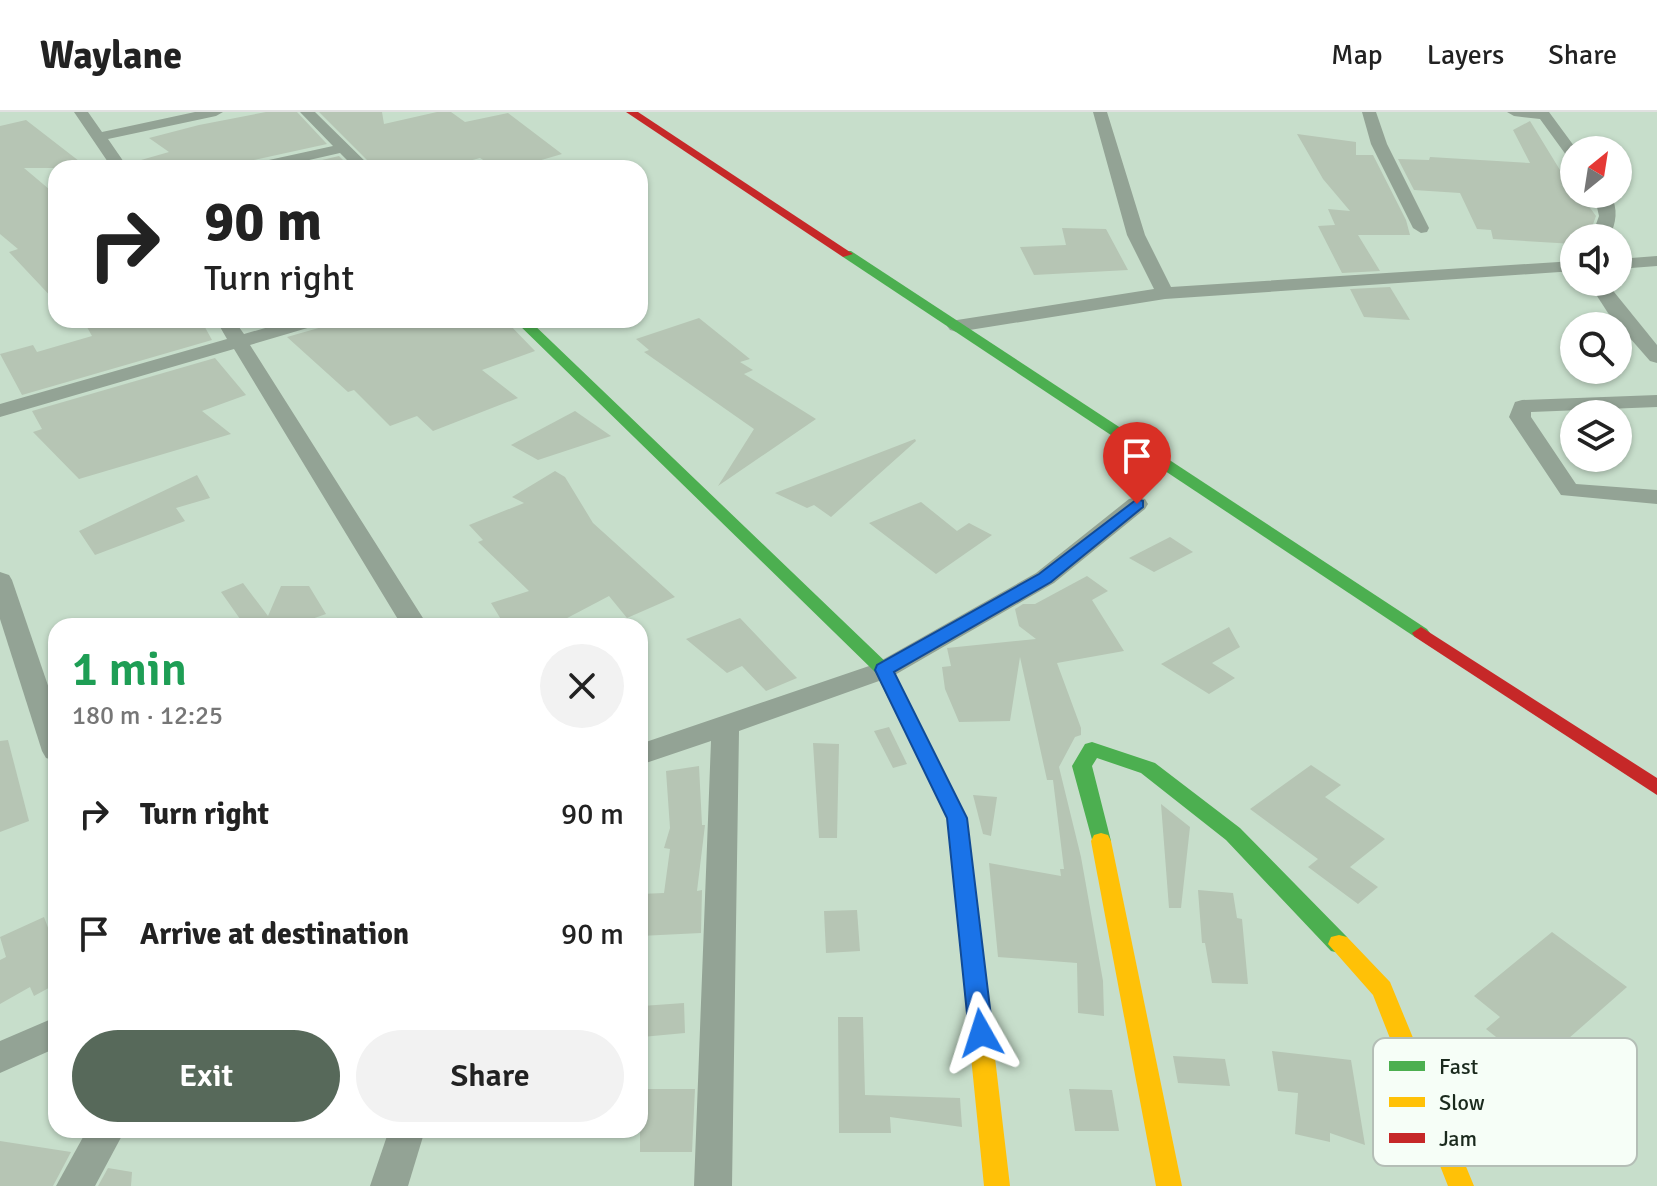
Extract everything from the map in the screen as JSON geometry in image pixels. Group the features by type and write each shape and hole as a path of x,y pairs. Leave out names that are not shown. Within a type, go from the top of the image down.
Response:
{"street":[{"path":"81,112 114,160"},
{"path":"98,137 216,112"},
{"path":"307,112 356,160"},
{"path":"631,112 1657,788"},
{"path":"1100,112 1136,235 1165,293"},
{"path":"1369,112 1379,144 1421,228"},
{"path":"1514,112 1543,113 1560,137"},
{"path":"289,160 344,148"},
{"path":"1632,263 1657,261"},
{"path":"957,326 1165,293 1560,267"},
{"path":"1606,296 1657,357"},
{"path":"230,328 410,618"},
{"path":"0,411 287,328"},
{"path":"529,328 884,670 957,818 997,1186"},
{"path":"1657,401 1522,406 1520,417 1569,490 1657,497"},
{"path":"648,752 884,670 1045,578 1137,504"},
{"path":"0,580 48,727"},
{"path":"713,1186 725,725"},
{"path":"1169,1186 1105,856 1082,766 1092,749 1148,768 1233,834 1382,989 1402,1038"},
{"path":"0,1057 48,1036"},
{"path":"75,1186 102,1138"},
{"path":"389,1186 404,1138"},
{"path":"1453,1166 1461,1186"}],"building":[{"path":"266,112 297,112 327,144 254,160 141,160 169,152 149,138"},
{"path":"319,112 382,112 384,124 437,112 451,112 465,122 508,113 562,154 541,160 367,160"},
{"path":"26,120 78,160 48,160 48,168 24,168 48,188 48,293 9,252 18,249 0,234 0,126"},
{"path":"1530,121 1560,170 1560,208 1590,208 1596,216 1593,224 1560,224 1560,243 1493,239 1491,230 1477,229 1460,193 1414,190 1398,159 1429,160 1430,157 1530,163 1513,130"},
{"path":"1297,134 1356,142 1356,155 1373,155 1406,220 1410,235 1358,235 1380,271 1342,273 1318,226 1335,225 1328,209 1350,211 1323,179"},
{"path":"339,156 343,160 322,160"},
{"path":"1062,228 1106,229 1128,270 1034,275 1020,247 1066,245"},
{"path":"1390,287 1410,320 1364,317 1350,289"},
{"path":"699,318 750,359 740,362 753,370 744,374 816,419 718,486 754,429 644,352 649,350 636,339"},
{"path":"88,328 205,328 212,340 22,395 0,354 33,345 37,352 92,336"},
{"path":"318,328 513,328 535,351 482,370 518,398 433,431 417,416 390,426 354,390 348,392 287,337"},
{"path":"215,358 246,395 202,411 231,434 79,479 33,432 42,429 32,411"},
{"path":"575,411 611,436 538,460 511,445"},
{"path":"915,439 831,517 814,505 807,508 775,493"},
{"path":"555,471 565,477 593,523 675,597 627,618 609,596 567,618 500,618 491,603 529,591 478,542 483,540 469,525 524,503 512,497"},
{"path":"197,475 210,498 176,508 185,521 95,555 79,531"},
{"path":"921,502 957,531 969,523 992,535 936,574 869,523"},
{"path":"1170,537 1193,552 1154,572 1129,558"},
{"path":"1087,576 1108,591 1092,600 1124,651 1057,663 1081,728 1081,735 1075,737 1059,767 1081,857 1103,981 1104,1016 1078,1013 1077,963 998,957 989,863 1061,876 1060,869 1064,869 1053,780 1047,780 1020,657 1010,721 959,722 945,689 942,667 951,666 947,648 1036,639 1019,626 1015,609 1023,604 1035,604"},
{"path":"243,583 268,616 281,586 309,586 326,614 315,618 239,618 221,592"},
{"path":"740,618 797,678 766,691 742,666 727,673 686,639"},
{"path":"1229,627 1240,647 1212,663 1235,678 1209,694 1161,664"},
{"path":"889,727 907,764 893,768 874,731"},
{"path":"8,740 29,821 0,832 0,741"},
{"path":"813,743 839,744 837,838 819,838"},
{"path":"1311,765 1341,785 1325,797 1385,839 1350,867 1378,887 1358,904 1308,867 1318,859 1250,809"},
{"path":"699,766 702,825 705,825 697,891 702,890 701,933 648,936 648,894 664,893 670,849 664,848 670,828 666,771"},
{"path":"973,795 997,797 991,836 983,834"},
{"path":"1161,804 1190,827 1181,908 1169,908"},
{"path":"1198,890 1233,893 1237,918 1242,919 1248,984 1212,983 1205,943 1202,943"},
{"path":"857,910 860,951 826,953 824,911"},
{"path":"44,917 48,928 48,988 34,996 30,987 0,1004 0,960 6,957 0,937"},
{"path":"1552,932 1627,987 1569,1038 1497,1038 1486,1029 1500,1017 1474,996"},
{"path":"684,1003 685,1033 648,1036 648,1006"},
{"path":"838,1017 863,1017 865,1095 960,1098 962,1127 890,1117 891,1133 839,1133"},
{"path":"1272,1051 1351,1060 1365,1145 1330,1133 1330,1142 1295,1134 1298,1093 1278,1091"},
{"path":"1173,1056 1225,1059 1230,1086 1178,1083"},
{"path":"648,1089 695,1089 692,1152 640,1152 640,1138 648,1138"},
{"path":"1069,1089 1112,1090 1119,1131 1075,1131"},
{"path":"0,1141 71,1152 53,1186 0,1186"},
{"path":"108,1168 132,1172 131,1186 98,1186"}],"traffic: fast":[{"path":"847,254 1421,633"},
{"path":"529,328 884,670 895,693"},
{"path":"1101,841 1082,766 1092,749 1148,768 1233,834 1339,944"}],"traffic: slow":[{"path":"895,693 957,818 997,1186"},
{"path":"1101,841 1169,1186"},
{"path":"1339,944 1382,989 1402,1038"},
{"path":"1453,1166 1461,1186"}],"traffic: jam":[{"path":"631,112 847,254"},
{"path":"1421,633 1657,788"}],"route":[{"path":"981,1033 957,818 884,670 1045,578 1137,504"}]}
